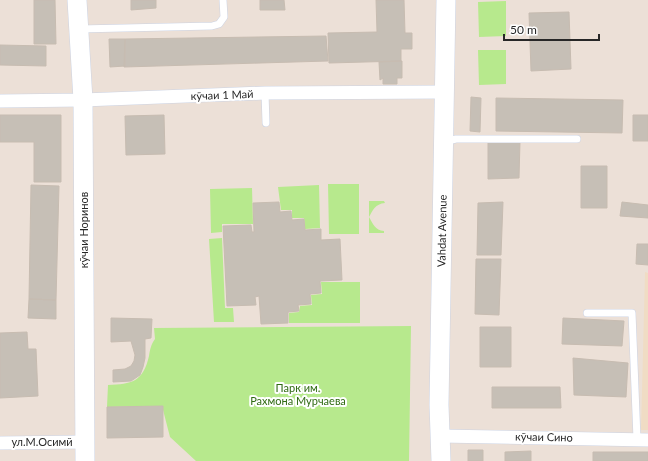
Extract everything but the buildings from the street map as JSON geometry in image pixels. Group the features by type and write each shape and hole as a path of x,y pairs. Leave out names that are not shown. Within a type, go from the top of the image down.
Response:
{"street":[{"name":"кӯчаи Норинов","path":"77,0 83,100 85,461"},
{"name":"Vahdat Avenue","path":"441,461 440,436 446,0"},
{"name":"кӯчаи 1 Май","path":"0,101 83,100 265,93 445,92"},
{"name":"кӯчаи Сино","path":"440,436 642,439"},
{"name":"ул.М.Осимй","path":"0,442 85,442"}],"lane":[{"path":"79,29 212,26 219,24 224,17 223,0"},
{"path":"265,93 266,123"},
{"path":"444,142 456,139 577,139"},
{"path":"587,313 632,314 642,439"}],"shaded area":[{"path":"645,272 648,273 648,430 641,430"}],"green space":[{"path":"506,1 506,36 479,37 478,2"},
{"path":"478,50 506,50 506,84 479,85"},
{"path":"328,184 359,184 359,234 329,234"},
{"path":"319,185 320,228 305,229 304,218 292,218 292,210 281,210 278,187"},
{"path":"252,188 253,224 222,224 222,232 211,233 210,189"},
{"path":"369,201 384,201 385,203 377,206 369,217"},
{"path":"369,217 375,226 384,231 384,233 369,233"},
{"path":"222,238 225,308 233,308 234,322 214,322 209,239"},
{"path":"321,282 360,282 360,323 289,323 289,313 299,312 300,306 312,305 311,295 322,294"},
{"name":"Парк им. Рахмона Мурчаева","path":"411,326 409,461 196,461 170,437 162,406 107,407 108,385 124,384 135,380 143,371 155,339 154,328"}]}
